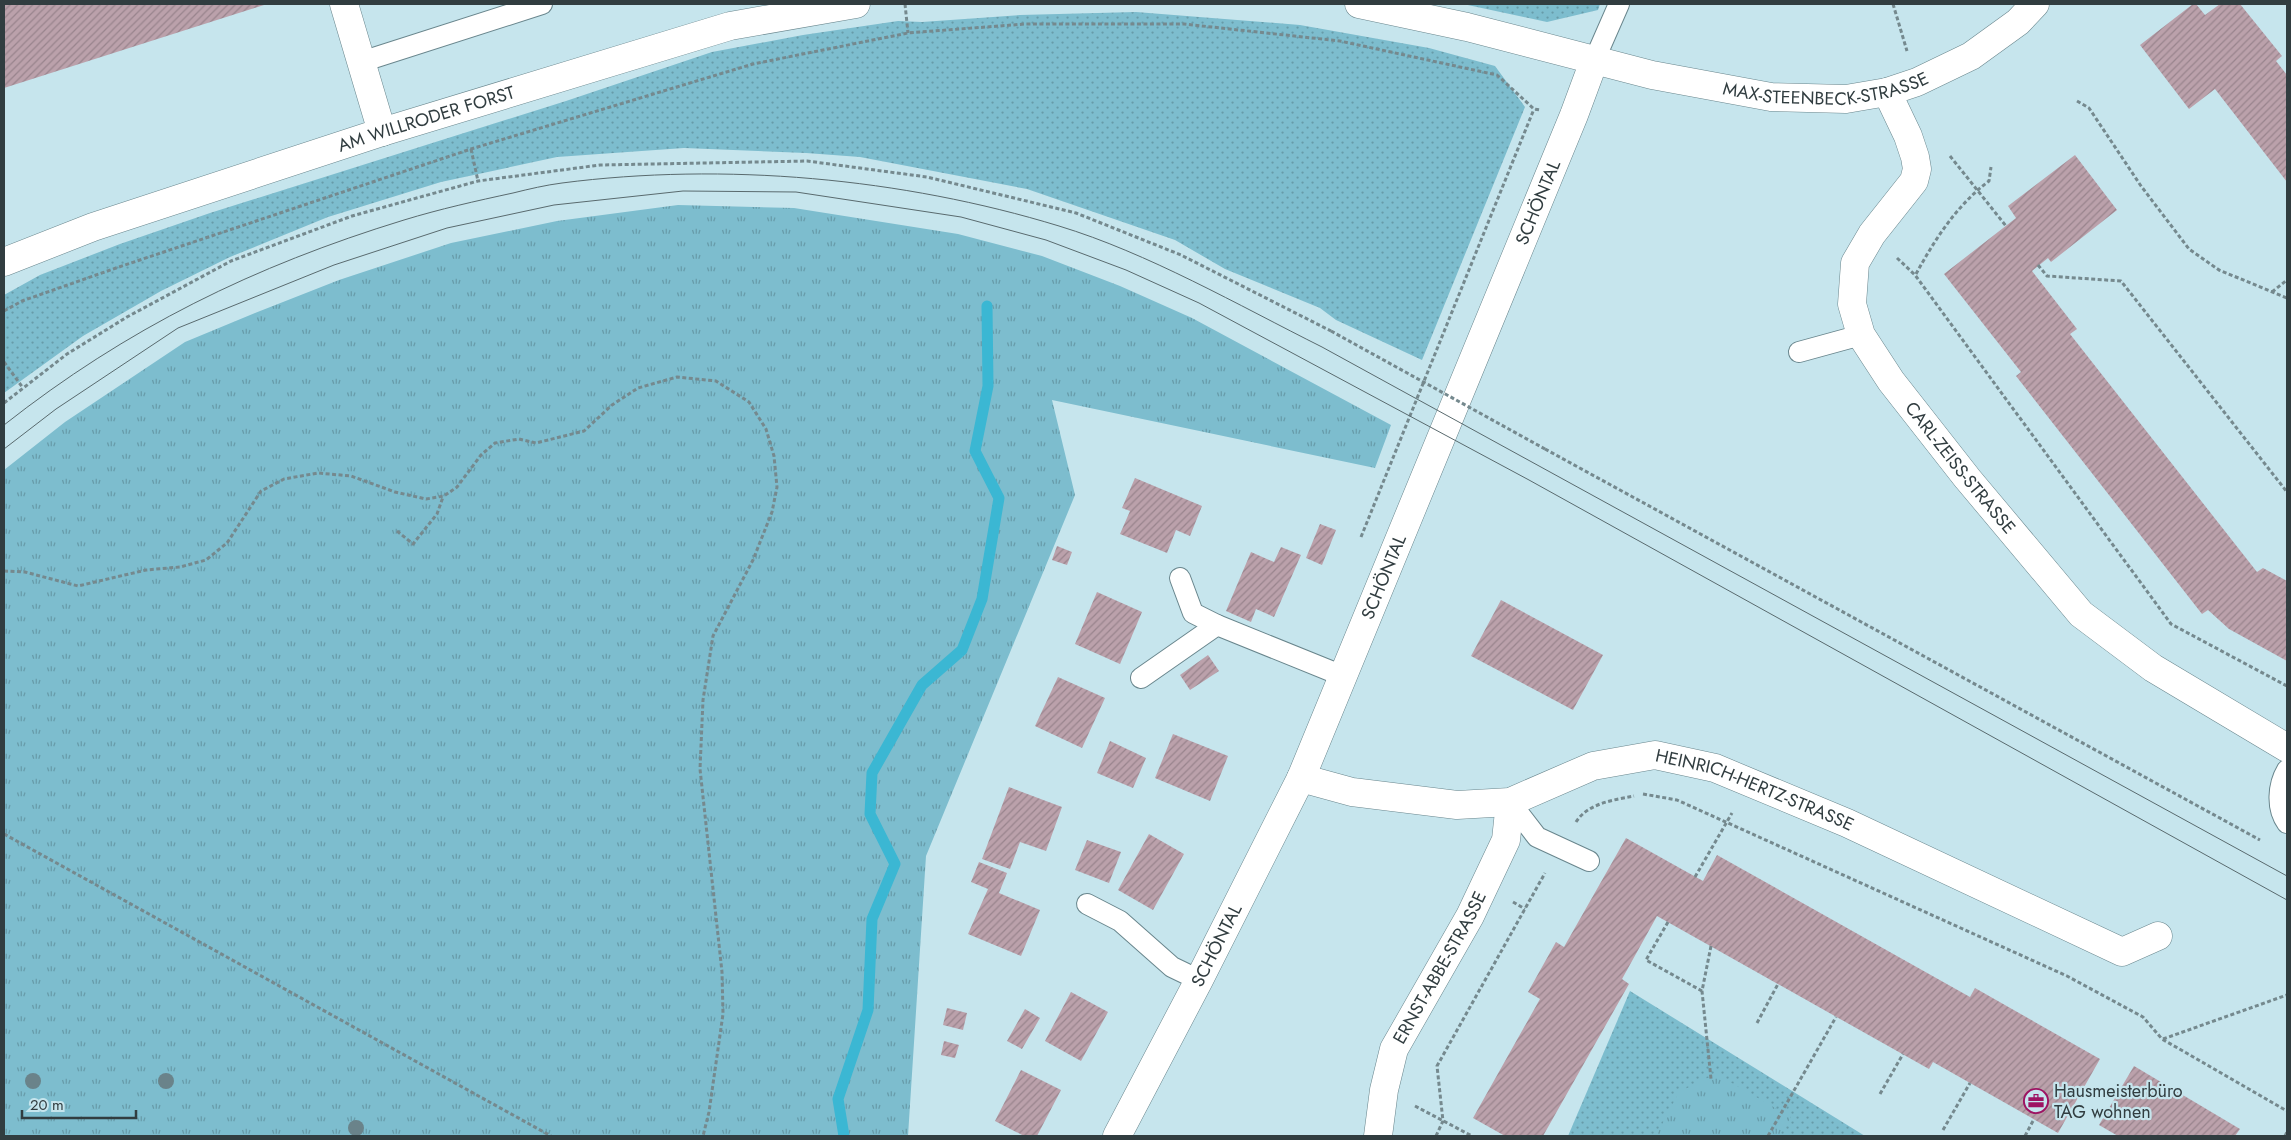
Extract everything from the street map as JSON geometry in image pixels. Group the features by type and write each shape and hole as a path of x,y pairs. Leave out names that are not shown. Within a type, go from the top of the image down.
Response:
{"street":[{"path":"344,4 382,132"},
{"name":"AM WILLRODER FORST","path":"4,262 93,228 382,132 730,26 856,4"},
{"path":"1359,4 1467,27 1594,61"},
{"name":"MAX-STEENBECK-STRASSE","path":"1594,61 1652,75 1770,97 1846,100 1887,92 1917,82 1972,56 2018,22 2035,4"},
{"name":"SCHÖNTAL","path":"1117,1136 1199,980 1301,778 1574,115 1594,61"},
{"name":"CARL-ZEISS-STRASSE","path":"1887,92 1908,136 1917,169 1914,181 1872,234 1855,263 1852,304 1861,335 1891,381 1967,478 2081,614 2154,668 2287,748"},
{"name":"HEINRICH-HERTZ-STRASSE","path":"1301,778 1352,792 1457,805 1510,802 1593,766 1655,755 1715,768 1829,816 2122,952 2158,936"},
{"name":"ERNST-ABBE-STRASSE","path":"1378,1136 1384,1090 1394,1049 1470,916 1506,840 1510,802"}],"lane":[{"path":"361,62 542,4"},
{"name":"SCHÖNTAL","path":"1594,61 1618,4"},
{"path":"1799,352 1861,335"},
{"path":"1180,578 1193,613 1217,625 1344,676"},
{"path":"1141,678 1217,625"},
{"path":"2287,770 2282,778 2279,800 2287,823"},
{"path":"1510,802 1537,837 1589,861"},
{"path":"1087,904 1120,921 1172,967 1199,980"}],"path":[{"path":"905,4 908,34"},
{"path":"1893,4 1917,82"},
{"path":"4,311 22,301 78,281 471,148 753,64 908,34 1026,24 1184,24 1340,41 1497,76 1534,109 1574,115"},
{"path":"2076,101 2089,108 2141,186 2189,249 2219,270 2287,298"},
{"path":"471,148 478,182"},
{"path":"1949,154 2006,226"},
{"path":"4,403 66,354 127,317 231,261 352,216 478,182 600,165 807,160 927,177 1076,213 1181,255 1331,331 2261,841"},
{"path":"1915,274 1949,222 1978,190 1989,181 1991,167"},
{"path":"1872,234 1915,274 2171,624 2287,686"},
{"path":"2038,266 2047,276 2121,281 2287,492"},
{"path":"2272,292 2287,280"},
{"path":"4,362 23,388"},
{"path":"4,571 25,572 78,586 146,570 180,567 206,560 227,543 261,491 284,479 318,473 351,476 395,492 426,499 444,496 457,487 481,455 495,443 519,439 536,443 584,431 612,405 638,388 677,377 716,381 749,402 766,429 774,456 777,487 772,512 753,560 713,636 703,700 700,769 722,972 723,1014 703,1136"},
{"path":"397,531 413,544 437,514 444,496"},
{"path":"1436,1136 1443,1121 1436,1066 1560,847 1579,817 1604,802 1645,794 1678,800 1767,842 2067,976 2143,1017 2162,1039 2287,1111"},
{"path":"1695,877 1728,822"},
{"path":"4,834 551,1136"},
{"path":"1668,922 1646,960 1702,991"},
{"path":"1711,946 1702,991 1711,1079"},
{"path":"1757,1023 1778,984"},
{"path":"2162,1039 2287,995"},
{"path":"1768,1136 1836,1016"},
{"path":"1880,1094 1903,1054"},
{"path":"1943,1130 1970,1083"},
{"path":"1384,1090 1472,1136"},
{"path":"2025,1136 2034,1119"},
{"path":"2285,1136 2287,1132"}],"green space":[{"path":"1463,4 1600,4 1598,10 1547,22"},
{"path":"1136,12 1300,25 1429,48 1495,66 1525,107 1422,360 1336,320 1320,308 1225,269 1175,240 1027,189 860,157 684,148 557,157 441,182 328,217 230,257 161,291 83,336 4,393 4,295 40,275 120,244 210,213 566,101 712,52 803,35 898,21 922,22 1020,15"},
{"path":"678,205 794,208 958,234 1042,256 1120,286 1192,318 1391,425 1375,468 1052,400 1075,495 926,856 908,1136 4,1136 4,470 65,422 185,342 255,313 339,280 451,243 557,221"},
{"path":"1630,991 1865,1136 1568,1136"},
{"path":"1716,1074 1791,1117 1779,1136 1656,1136 1679,1092"}],"building":[{"path":"4,4 267,4 4,88"},
{"path":"2193,4 2196,4 2205,15 2220,4 2240,4 2282,56 2276,61 2287,75 2287,182 2215,89 2189,109 2140,45"},
{"path":"2075,155 2117,210 2051,262 2048,258 2032,271 2077,329 2070,334 2257,572 2263,568 2287,581 2287,661 2229,629 2208,610 2202,614 2016,376 2021,372 1944,274 2016,218 2008,206"},
{"path":"1135,478 1202,506 1190,536 1176,530 1167,553 1120,534 1130,511 1122,508"},
{"path":"1320,524 1336,530 1322,565 1306,558"},
{"path":"1057,546 1072,552 1067,565 1052,560"},
{"path":"1281,547 1301,555 1274,617 1256,609 1251,622 1226,611 1251,552 1274,562"},
{"path":"1097,592 1142,612 1120,664 1075,644"},
{"path":"1501,600 1603,655 1573,710 1471,656"},
{"path":"1208,655 1219,671 1190,690 1180,675"},
{"path":"1058,677 1105,698 1082,748 1035,726"},
{"path":"1173,734 1228,756 1210,801 1155,778"},
{"path":"1110,741 1146,758 1133,788 1097,773"},
{"path":"1009,787 1062,807 1046,851 1020,842 1010,869 982,859"},
{"path":"1149,834 1184,854 1153,910 1118,890"},
{"path":"1626,838 1703,881 1717,855 1970,997 1975,988 2100,1059 2058,1133 1933,1062 1929,1069 1657,916 1622,979 1629,984 1543,1136 1505,1136 1473,1118 1540,999 1528,992 1556,942 1564,947"},
{"path":"1087,840 1121,852 1109,883 1075,870"},
{"path":"979,862 1007,873 999,893 1040,910 1021,956 968,934 988,889 971,882"},
{"path":"1071,992 1108,1012 1081,1061 1045,1041"},
{"path":"947,1008 967,1013 963,1030 943,1025"},
{"path":"1025,1009 1040,1018 1022,1049 1007,1041"},
{"path":"944,1041 959,1045 955,1058 941,1055"},
{"path":"2134,1066 2240,1129 2235,1136 2118,1136 2099,1125"},
{"path":"1021,1070 1061,1090 1037,1136 1024,1136 995,1121"}],"waterway":[{"path":"844,1136 838,1099 868,1010 872,919 895,864 870,814 872,773 922,685 962,650 982,599 999,498 975,451 988,386 987,306"}],"tram line":[{"path":"4,425 50,390 97,359 194,303 296,258 349,238 458,205 562,183 623,177 686,174 812,179 938,196 999,210 1092,237 1126,250 1225,297 1322,347 2287,876"},
{"path":"4,449 56,409 178,328 334,265 447,228 554,205 683,191 796,192 961,217 1046,240 1126,270 1199,303 1529,480 2287,900"}],"place":[{"name":"Hausmeisterbüro TAG wohnen","path":"2036,1101"}]}
